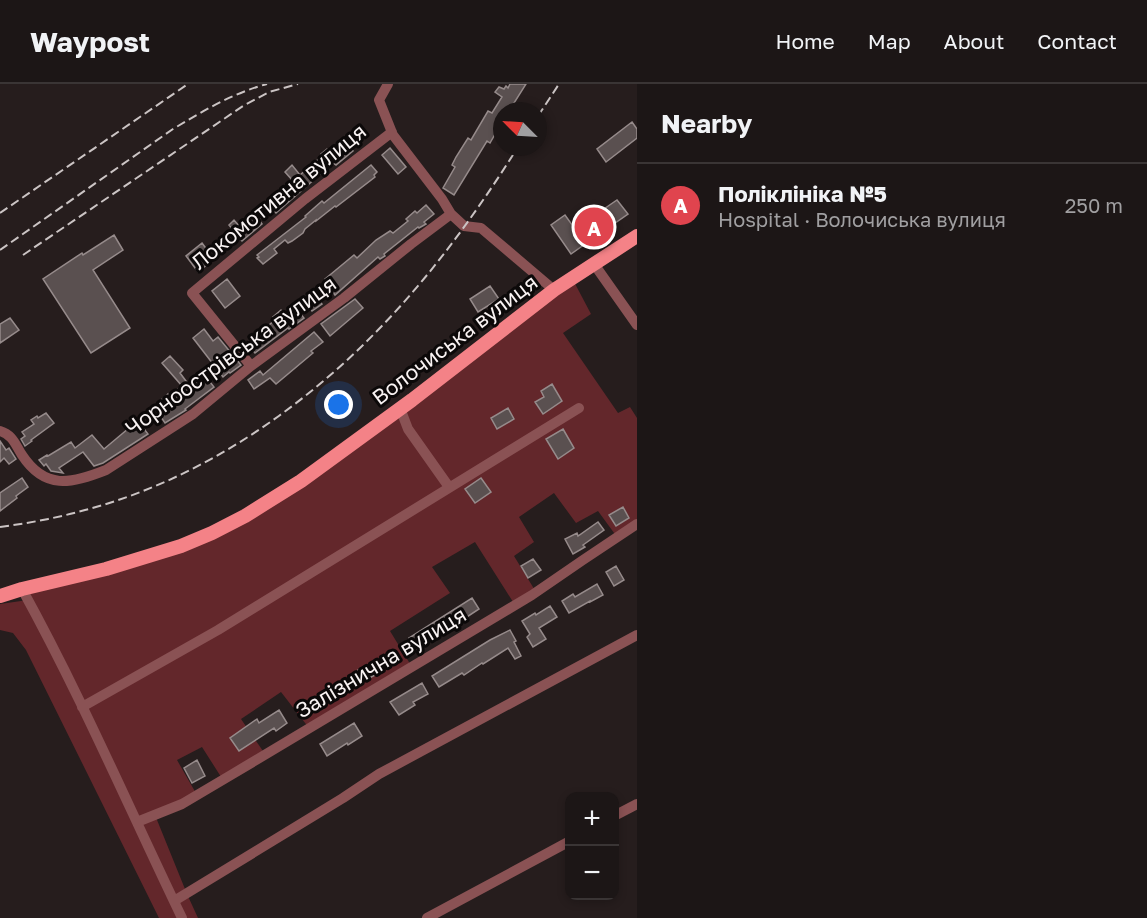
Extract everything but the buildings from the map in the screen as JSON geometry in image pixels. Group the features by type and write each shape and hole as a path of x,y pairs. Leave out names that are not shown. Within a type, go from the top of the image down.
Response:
{"main road":[{"name":"Волочиська вулиця","path":"0,596 106,569 181,546 245,516 301,481 554,290 637,236"}],"street":[{"path":"388,84 379,100 392,132 452,214 464,226 481,228 554,290"},
{"name":"Локомотивна вулиця","path":"251,366 192,293 392,132"},
{"name":"Чорноострівська вулиця","path":"0,431 8,433 30,465 44,477 64,482 92,476 106,470 193,414 251,366 344,298 452,214"},
{"path":"594,264 637,325"},
{"path":"400,408 408,429 450,487"},
{"path":"82,707 218,630 579,408"},
{"name":"Залізнична вулиця","path":"137,822 182,804 231,775 532,595 637,524"},
{"path":"22,589 82,707 182,918"},
{"path":"174,901 379,774 637,635"},
{"path":"619,814 637,804"},
{"path":"427,918 565,844"}],"shaded area":[{"path":"572,278 591,314 563,333 618,413 630,407 637,418 637,524 617,537 598,511 576,523 554,493 519,517 534,542 514,556 536,592 515,605 475,542 432,567 450,593 390,631 412,667 309,728 281,692 241,719 265,754 223,780 202,747 177,760 197,795 155,815 198,918 159,918 26,650 13,633 0,630 0,604 28,600 22,589 106,569 245,516"}],"railway":[{"path":"0,213 188,84"},
{"path":"0,250 173,129 230,97 267,84"},
{"path":"23,255 243,106 269,92 298,84"},
{"path":"547,102 559,84"},
{"path":"0,527 64,515 126,497 205,462 279,416 346,361 397,310 452,243 512,156"}],"place":[{"name":"Поліклініка №5","path":"594,227"}]}
